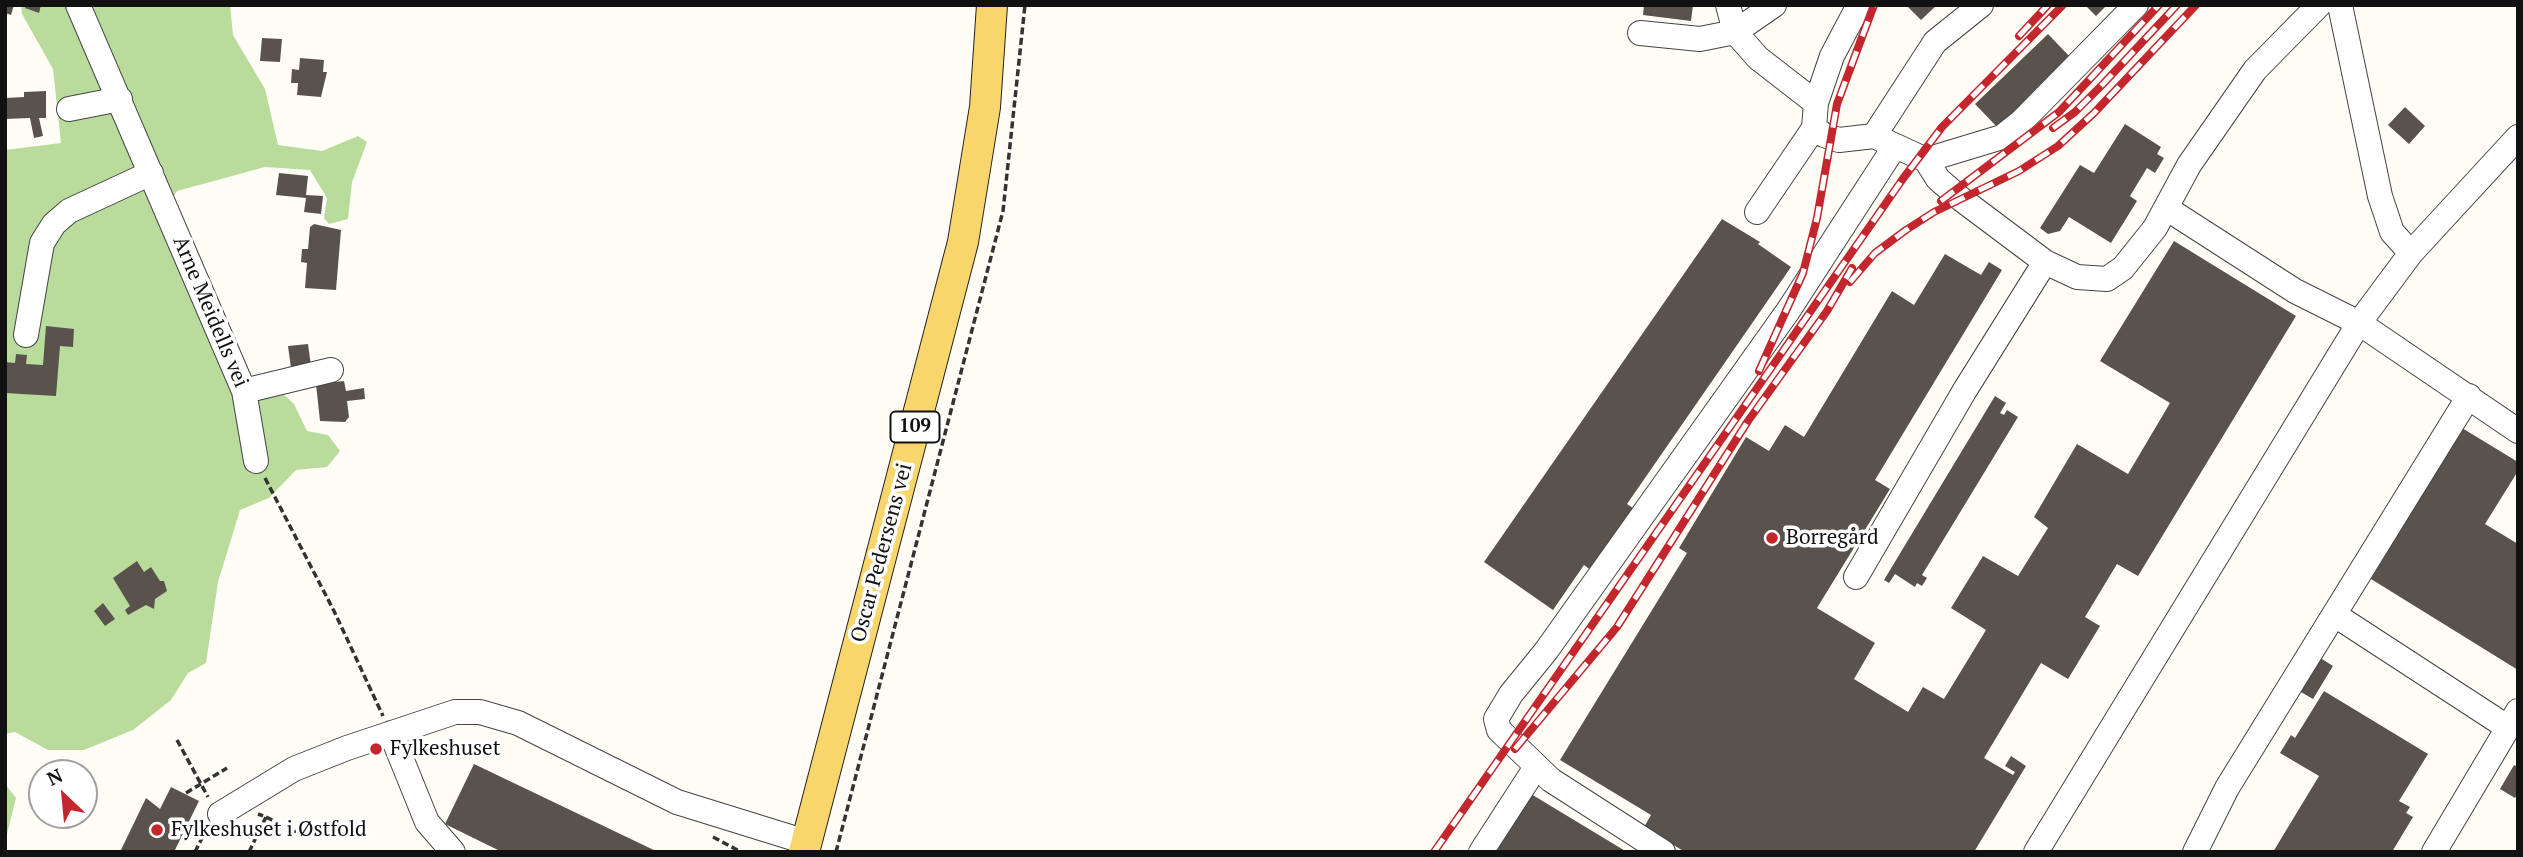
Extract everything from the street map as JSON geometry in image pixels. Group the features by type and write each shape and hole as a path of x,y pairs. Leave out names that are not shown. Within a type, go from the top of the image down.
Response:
{"main road":[{"name":"Oscar Pedersens vei","path":"805,847 963,242 985,107 992,5"}],"street":[{"name":"Arne Meidells vei","path":"78,5 244,391 256,461"},
{"path":"1728,5 1735,32 1774,72 1815,103"},
{"path":"1640,33 1700,39 1735,32 1774,5"},
{"path":"1757,212 1814,128 1815,103 1832,56 1859,5"},
{"path":"1662,852 1570,794 1499,730 1496,719 1501,708 1546,651 1788,312 1884,141 1905,83 1935,42 1981,5"},
{"path":"1926,160 2002,137 2029,114 2136,5"},
{"path":"1814,128 1839,140 1884,141 1926,160 1938,179 1961,199 2045,262 2077,278 2107,279 2123,268 2155,228 2189,165 2255,70 2319,5"},
{"path":"2340,5 2380,196 2392,232 2412,253"},
{"path":"69,109 120,99"},
{"path":"2036,852 2359,323 2412,253 2518,137"},
{"path":"26,335 42,243 54,224 69,211 152,173"},
{"path":"2166,208 2295,291 2359,323 2518,432"},
{"path":"1856,577 1965,390 2045,262"},
{"path":"244,391 331,370"},
{"path":"2195,852 2227,788 2469,396"},
{"path":"2335,615 2512,719 2434,852"},
{"path":"222,807 294,769 391,733 455,712 480,712 518,723 677,802 805,847"},
{"path":"391,733 427,822 453,852"},
{"path":"1481,852 1536,766"}],"path":[{"path":"836,852 1003,211 1025,5"},
{"path":"256,461 334,611 391,733"},
{"path":"177,740 201,784 222,807 266,817 296,832"},
{"path":"186,793 227,768"},
{"path":"249,852 266,817"},
{"path":"700,831 741,852"}],"green space":[{"path":"21,5 230,5 233,35 265,89 278,145 322,151 358,136 367,142 352,182 348,219 329,224 324,218 327,198 310,170 265,167 177,191 159,218 233,387 279,390 294,404 307,431 328,435 340,451 327,467 296,470 269,498 240,510 218,582 206,663 188,673 171,700 133,730 84,750 48,750 15,732 5,734 5,150 61,143 53,69 22,14"},
{"path":"5,784 16,798 5,842"}],"building":[{"path":"5,5 14,5 11,15 5,13"},
{"path":"26,5 41,5 39,13 25,8"},
{"path":"1644,5 1693,5 1691,21 1643,15"},
{"path":"1906,5 1937,5 1921,20"},
{"path":"2085,5 2107,5 2096,16"},
{"path":"2048,34 2071,58 1998,128 1975,104"},
{"path":"262,38 282,39 280,62 260,61"},
{"path":"300,58 324,60 323,72 327,72 321,97 297,95 298,83 291,83 292,69 299,70"},
{"path":"46,91 46,118 39,118 43,136 34,138 30,118 5,119 5,98 24,97 24,92"},
{"path":"2405,107 2425,126 2409,144 2388,125"},
{"path":"2125,124 2161,147 2157,154 2164,158 2155,173 2147,168 2130,196 2137,201 2111,243 2069,217 2060,231 2048,234 2040,228 2080,165 2094,173"},
{"path":"279,173 308,176 306,195 323,196 321,214 304,212 306,198 276,195"},
{"path":"1722,219 1760,242 1758,244 1791,267 1627,504 1639,512 1596,574 1584,565 1553,610 1484,562"},
{"path":"314,224 341,230 336,290 305,288 307,263 301,262 302,249 308,249 310,227"},
{"name":"Borregård","path":"2174,241 2296,316 2138,576 2117,564 2085,617 2100,626 2068,679 2041,663 1984,758 2013,775 2015,772 2005,766 2011,756 2026,766 1974,852 1685,852 1644,827 1651,815 1560,760 1687,553 1679,548 1746,437 1769,451 1785,425 1804,437 1892,291 1914,305 1945,254 1981,275 1989,262 2002,270 1875,480 1890,489 1817,608 1875,643 1854,679 1908,712 1923,687 1944,699 1986,630 1951,608 1983,556 2018,576 2048,528 2034,517 2077,444 2128,474 2170,403 2100,361"},
{"path":"46,326 74,329 73,347 60,346 56,396 5,393 5,362 15,363 16,354 27,355 26,364 43,365"},
{"path":"308,344 311,366 291,368 288,346"},
{"path":"344,381 346,391 364,388 365,399 347,401 349,417 345,422 320,421 316,384"},
{"path":"1995,396 2006,403 2000,413 2004,415 2007,410 2018,417 1922,575 1927,578 1922,586 1917,583 1915,587 1895,574 1889,583 1884,580"},
{"path":"2462,428 2518,462 2518,471 2485,524 2518,544 2518,670 2371,579"},
{"path":"137,561 144,572 151,567 160,581 164,581 167,591 155,599 154,609 146,605 128,615 125,610 130,606 113,578"},
{"path":"103,603 115,619 105,626 94,611"},
{"path":"2314,654 2333,666 2313,699 2294,688"},
{"path":"2324,691 2428,754 2399,801 2410,807 2406,813 2413,817 2392,852 2273,852 2319,776 2280,753 2291,735 2295,738"},
{"path":"474,764 658,852 502,852 445,824"},
{"path":"2514,765 2518,767 2518,793 2515,798 2500,789"},
{"name":"Fylkeshuset i Østfold","path":"171,787 199,801 174,852 120,852 146,798 160,809"},
{"path":"1531,794 1627,852 1496,852"}],"railway":[{"path":"1759,371 1803,273 1817,218 1837,104 1874,5"},
{"path":"2019,36 2048,5"},
{"path":"1434,852 1902,180 1942,127 2063,5"},
{"path":"1941,201 2059,112 2159,5"},
{"path":"2053,128 2075,112 2177,5"},
{"path":"1850,282 1875,253 1906,230 1934,212 2019,171 2058,146 2094,113 2196,5"},
{"path":"1515,749 1617,627 1748,421 1827,311 1852,268"}],"place":[{"name":"Borregård","path":"1772,538"},
{"name":"Fylkeshuset","path":"376,749"},
{"name":"Fylkeshuset i Østfold","path":"157,830"}]}
